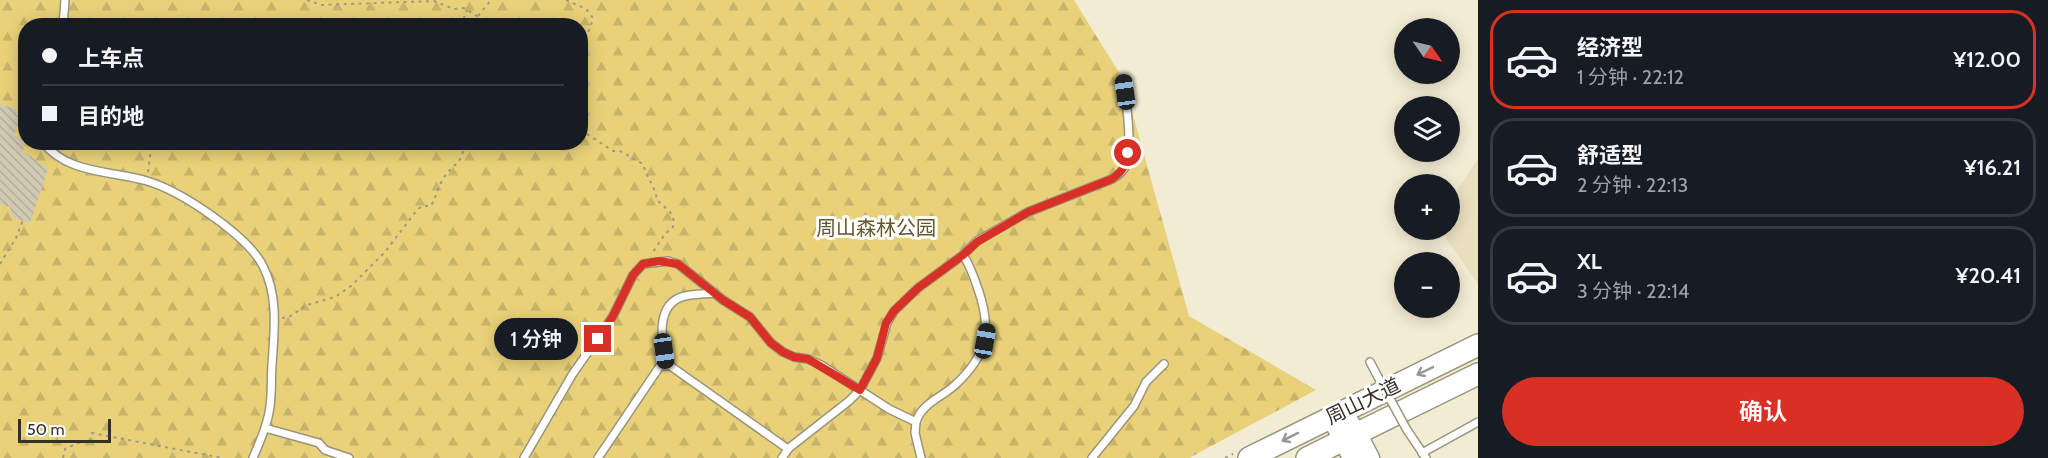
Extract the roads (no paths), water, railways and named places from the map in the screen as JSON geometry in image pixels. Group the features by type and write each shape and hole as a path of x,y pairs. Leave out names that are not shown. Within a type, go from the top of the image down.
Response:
{"main road":[{"name":"周山大道","path":"1249,458 1478,345"},
{"name":"周山大道","path":"1307,458 1351,444 1478,374"},
{"path":"1336,414 1351,444 1370,458"}],"lane":[{"path":"64,18 65,0"},
{"path":"782,458 788,448 860,390 877,358 886,323 894,311 918,288 977,242 1028,212 1112,179 1121,173 1127,164 1128,153 1127,105 1123,79"},
{"path":"48,150 72,164 145,181 168,189 226,227 249,247 263,265 272,287 274,318 270,407 265,428 253,458"},
{"path":"921,458 915,433 919,412 955,386 967,373 985,341 986,317 974,279 963,255"},
{"path":"524,458 572,375 613,316 633,275 643,264 659,261 678,264 714,293 750,317 771,343 783,352 815,362 889,409 916,422"},
{"path":"666,366 662,337 664,315 674,301 685,296 714,293"},
{"path":"1370,362 1407,430 1424,455 1478,422"},
{"path":"1092,458 1134,405 1146,382 1164,364"},
{"path":"598,458 660,366 669,365 788,448"},
{"path":"265,428 319,443 325,450 349,458"}],"park label":[{"name":"周山森林公园","path":"876,228"}]}
